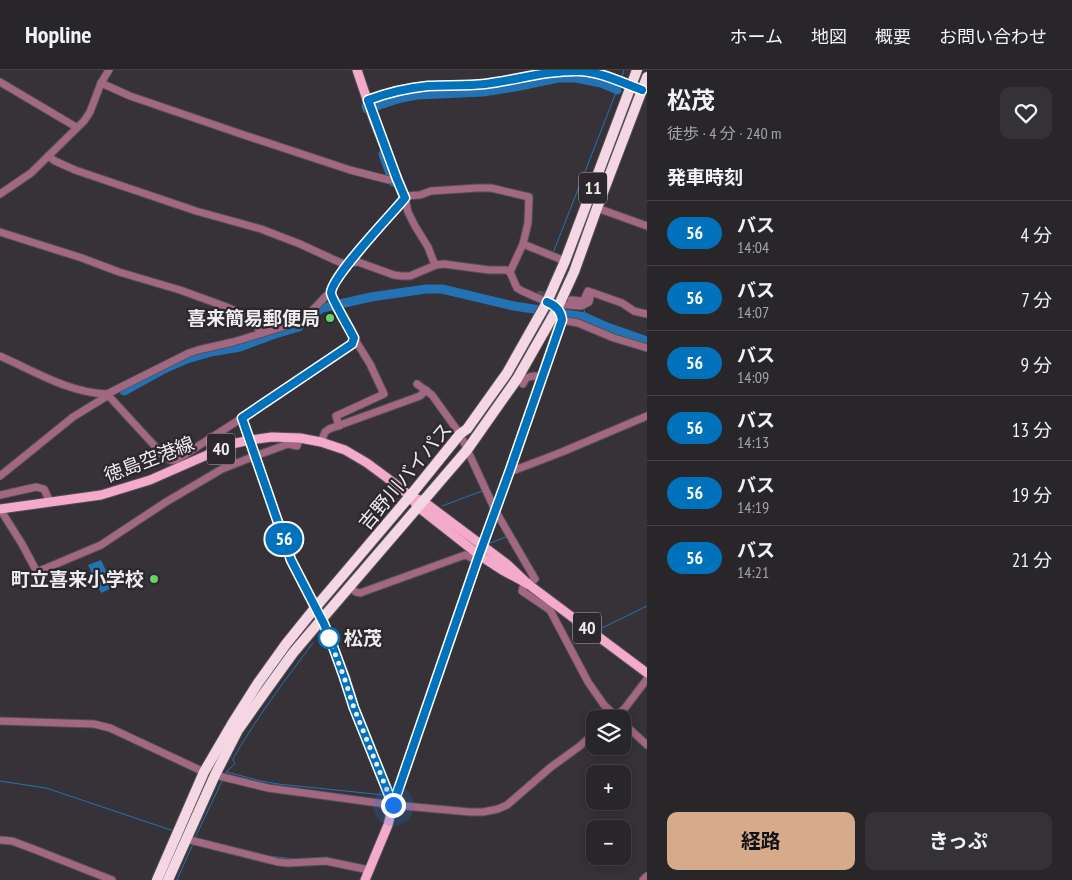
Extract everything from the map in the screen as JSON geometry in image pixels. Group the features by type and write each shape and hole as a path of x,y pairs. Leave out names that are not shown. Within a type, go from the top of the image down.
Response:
{"highway":[{"name":"吉野川バイパス","path":"158,880 204,772 258,683 315,608 460,434 467,429 507,374 530,334 555,309 557,259 628,85 637,70"},
{"name":"吉野川バイパス","path":"168,880 215,775 238,730 293,653 467,450 517,379 574,272 597,208 645,91 647,77"}],"main road":[{"path":"357,70 394,179 405,197 342,272 332,289 334,301 354,338 352,344 242,418 291,560 338,658 354,708 393,805"},
{"path":"368,100 403,90 428,86 486,84 562,71 582,71 602,75 645,91"},
{"path":"365,880 388,825 393,805 479,554 542,377 555,309"},
{"name":"徳島空港線","path":"0,509 101,495 166,474 232,444 250,440 272,437 300,438 321,442 345,450 367,463 420,504 479,554 502,570 528,584 647,673"}],"street":[{"path":"0,194 31,173 76,127 84,122 104,84 109,70"},
{"path":"0,82 76,127"},
{"path":"104,84 130,96 350,170 394,179"},
{"path":"48,156 55,162 75,170 196,211 260,229 300,244 339,262 349,264 358,262 401,276 410,276 436,265 444,264 489,270 498,269 510,272"},
{"path":"436,265 408,212 405,197 431,191 477,188 491,188 529,197 528,223 523,244 510,272 517,288 578,323 614,338 647,348"},
{"path":"597,208 647,226"},
{"path":"0,232 75,255 119,272 180,290 224,306 252,318 258,324 260,334"},
{"path":"523,244 557,259"},
{"path":"515,283 537,294"},
{"path":"583,303 588,292 591,292 622,303 634,311 647,314"},
{"path":"0,476 73,417 108,395 189,353 296,323 304,318 326,296 334,301"},
{"path":"571,300 583,303"},
{"path":"555,309 583,303"},
{"path":"339,426 336,416 384,394 370,364 354,338"},
{"path":"0,356 66,386 108,395 164,456 173,461 242,418"},
{"path":"523,384 526,378 536,375 542,377"},
{"path":"417,384 432,395 460,434 495,510 535,579 523,587 522,590 550,610 588,682 609,710"},
{"path":"321,442 324,432 329,429 420,396 426,390"},
{"path":"510,470 515,470 562,452 647,416"},
{"path":"0,509 38,572 100,545 166,502 222,469 288,444 297,446 300,438"},
{"path":"0,495 36,487 44,490 50,502"},
{"path":"349,587 360,594 465,555 479,554"},
{"path":"623,710 647,679"},
{"path":"0,721 94,724 110,728 204,772"},
{"path":"631,730 647,745"},
{"path":"215,775 268,788 393,805 470,812 498,809 507,805 551,767 586,740"},
{"path":"186,839 278,862 326,861 369,870"},
{"path":"0,840 12,841 112,880"},
{"path":"643,880 647,876"}],"water":[{"path":"101,560 114,587 101,593 88,565"}],"waterway":[{"path":"622,76 624,70"},
{"path":"366,106 367,109 417,95 483,92 558,78 576,78 601,83 617,90"},
{"path":"553,253 619,85"},
{"path":"383,154 393,182"},
{"path":"124,391 162,370 187,359 211,352 240,347 299,327 322,308 371,297 426,289 442,289 514,306 585,317 647,341"},
{"path":"584,308 585,317"},
{"path":"442,506 482,491"},
{"path":"488,544 506,537"},
{"path":"298,563 306,580"},
{"path":"602,628 647,606"},
{"path":"226,773 235,764 234,757 262,713 313,643"},
{"path":"340,652 344,663"},
{"path":"225,775 227,772 278,784 384,795"},
{"path":"0,781 46,788 174,831"},
{"path":"195,838 222,781"},
{"path":"177,880 193,844"},
{"path":"267,856 295,859"}],"tunnel":[{"path":"537,294 566,299"}],"bus line":[{"name":"56","path":"547,302 557,309 562,320 393,805 354,708 324,624 291,560 242,418 354,341 331,295 332,289 342,272 362,247 405,198 368,100 403,90 428,86 486,84 562,71 582,71 602,75 642,90"}],"place":[{"name":"喜来簡易郵便局","path":"330,318"},
{"name":"町立喜来小学校","path":"154,579"},
{"name":"松茂","path":"329,638"}],"route":[{"path":"329,638 338,658 354,708 393,805"}]}
